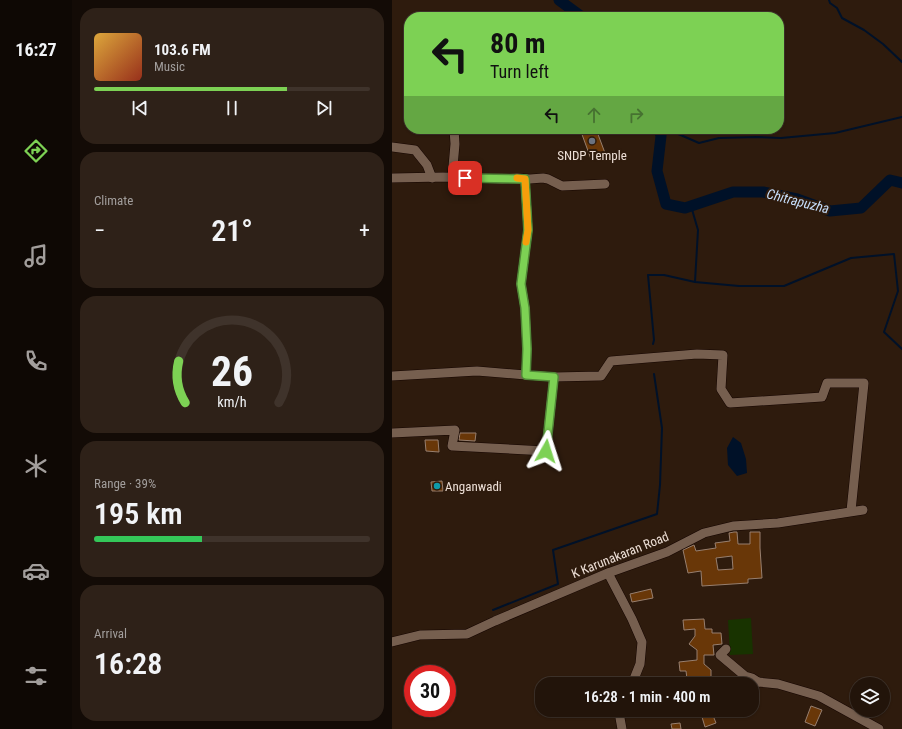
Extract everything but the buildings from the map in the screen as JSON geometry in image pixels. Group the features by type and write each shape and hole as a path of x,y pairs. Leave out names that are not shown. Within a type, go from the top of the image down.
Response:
{"street":[{"path":"452,178 454,134"},
{"path":"392,147 415,150 427,165 432,178"},
{"path":"392,178 543,178 562,186 605,184"},
{"path":"525,179 528,230 521,284 525,308 527,349 526,375"},
{"path":"392,376 477,371 554,377 601,376 611,361 697,354 723,355 721,389 730,403 822,397 827,382 864,383 851,511"},
{"path":"392,433 455,430 452,446 546,451 554,377"},
{"name":"K Karunakaran Road","path":"392,642 420,635 467,634 494,621 608,573 668,552 704,533 711,531 733,526 778,523 863,510"},
{"path":"608,573 642,642 640,664 635,677"},
{"path":"726,649 720,655 745,676 748,677"},
{"path":"759,684 778,684 819,696 879,729"},
{"path":"620,717 622,729"}],"green space":[{"path":"751,618 753,654 730,655 728,620"}],"water":[{"path":"733,437 741,443 746,459 747,473 737,476 728,465 727,448"}],"waterway":[{"name":"Chitrapuzha","path":"559,0 575,12"},
{"path":"829,0 830,3 837,8 842,18 864,30 883,44 902,62"},
{"path":"678,134 699,143 719,138 781,138 835,133 902,117"},
{"name":"Chitrapuzha","path":"660,134 657,171 666,204 685,208 733,192 763,192 797,199 830,211 861,208 890,180 902,183"},
{"path":"691,206 698,230 695,282 739,286 784,286 851,258 894,254 898,291 884,332 902,349"},
{"path":"653,344 654,340 648,275 664,275 695,282"},
{"path":"493,610 558,584 553,550 657,514 660,485 662,428 654,374"}],"slow traffic":[{"path":"517,178 525,179 528,230 526,242"}],"place":[{"name":"SNDP Temple","path":"592,141"},
{"name":"Anganwadi","path":"437,486"}],"route":[{"path":"465,178 525,179 528,230 521,284 525,308 527,349 526,375 554,377 546,451"}]}
